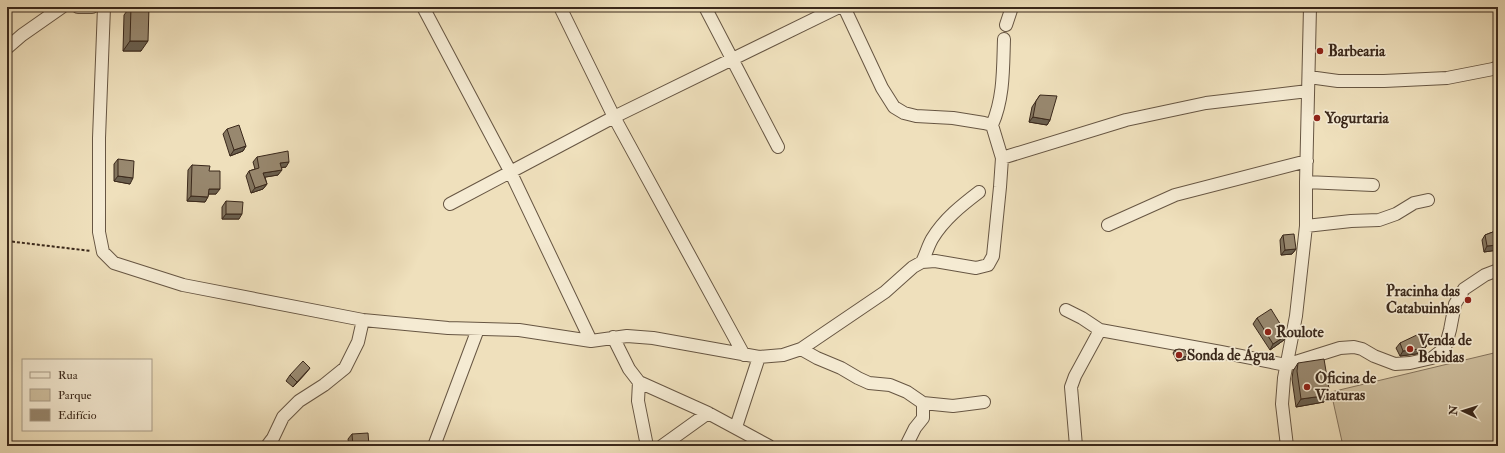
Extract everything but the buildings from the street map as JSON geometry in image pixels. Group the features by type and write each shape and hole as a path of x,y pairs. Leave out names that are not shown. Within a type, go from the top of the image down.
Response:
{"street":[{"path":"7,48 22,35 62,7"},
{"path":"78,7 92,7"},
{"path":"104,7 98,138 99,232 103,252 114,263 184,285 364,320 448,328 519,330 591,341 627,336 652,338 759,357 783,354 801,349 885,292 913,267 922,262 935,261 976,268 988,265 993,256 1000,187 1002,158 992,125 997,114 1001,98 1004,39"},
{"path":"423,7 510,171 591,341"},
{"path":"560,7 614,117 744,355"},
{"path":"705,7 778,147"},
{"path":"450,204 614,117 838,7"},
{"path":"844,7 882,88 894,107 904,113 916,116 953,118 984,122 992,125"},
{"path":"1006,25 1012,7"},
{"path":"1287,446 1282,404 1286,365 1296,316 1306,226 1310,7"},
{"path":"1309,77 1338,81 1447,78 1498,67"},
{"path":"1002,158 1126,120 1206,103 1308,91"},
{"path":"1108,225 1175,195 1307,161"},
{"path":"1306,182 1373,184"},
{"path":"922,262 932,238 944,222 954,211 979,192"},
{"path":"1306,226 1351,221 1379,220 1396,214 1414,203 1428,200"},
{"path":"1066,310 1082,318 1100,330 1286,365 1340,348 1354,347 1362,349 1374,356 1395,364 1410,363 1432,358 1445,348 1455,304 1464,289 1485,275 1498,270"},
{"path":"267,446 273,438 283,417 299,401 324,385 345,368 358,342 364,320"},
{"path":"434,446 478,329"},
{"path":"1076,446 1071,387 1075,376 1100,330"},
{"path":"613,337 629,369 639,382 708,413 769,446"},
{"path":"801,349 869,382 890,384 908,392 923,403 953,406 984,402"},
{"path":"736,427 759,357"},
{"path":"639,382 638,401 647,446"},
{"path":"906,446 923,418 923,403"},
{"path":"662,446 708,413"}],"path":[{"path":"7,241 103,252"}],"green space":[{"path":"1498,352 1498,446 1343,446 1331,392"}],"place":[{"name":"Barbearia","path":"1320,51"},
{"name":"Yogurtaria","path":"1317,118"},
{"name":"Pracinha das Catabuinhas","path":"1468,300"},
{"name":"Roulote","path":"1268,332"},
{"name":"Venda de Bebidas","path":"1410,349"},
{"name":"Sonda de Água","path":"1179,355"},
{"name":"Oficina de Viaturas","path":"1307,387"}]}
